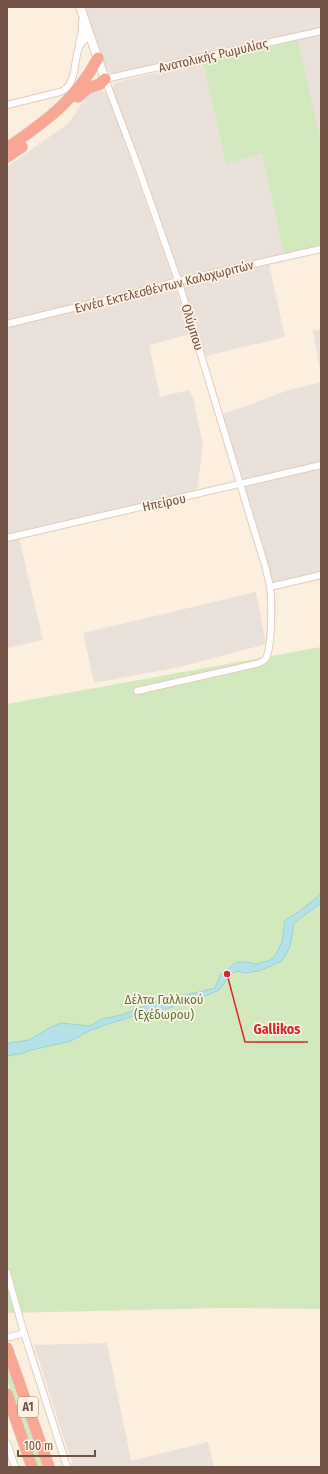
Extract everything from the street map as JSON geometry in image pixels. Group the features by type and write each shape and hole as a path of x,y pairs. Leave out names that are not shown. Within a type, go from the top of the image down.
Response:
{"highway":[{"path":"7,148 53,115 81,84 96,53"},
{"path":"81,84 95,78 105,80"},
{"path":"7,157 49,127 88,88 100,84 105,80"},
{"name":"Α1","path":"7,1348 49,1467"},
{"name":"Α1","path":"7,1394 32,1467"}],"street":[{"name":"Ολύμπου","path":"82,11 105,80 136,161 178,281 203,357 270,587 271,614 267,656 261,663 137,691"},
{"path":"7,105 60,92 67,88 71,83 83,32 82,11"},
{"name":"Ανατολικής Ρωμυλίας","path":"105,80 321,31"},
{"path":"79,48 84,38 91,36"},
{"path":"79,48 85,45 96,53"},
{"name":"Εννέα Εκτελεσθέντων Καλοχωριτών","path":"7,324 178,281 321,249"},
{"name":"Ηπείρου","path":"7,538 321,465"},
{"path":"270,587 321,575"},
{"path":"7,1273 24,1333 67,1467"},
{"path":"10,1337 24,1333"},
{"path":"7,1443 15,1467"}],"shaded area":[{"path":"85,7 321,7 321,29 116,76 107,72"},
{"path":"321,34 321,141 298,40"},
{"path":"203,62 226,164 262,154 285,260 269,264 285,337 206,356 112,88 117,82"},
{"path":"100,90 106,93 117,121 172,276 190,334 149,345 160,397 189,390 193,398 203,445 196,497 19,538 43,640 7,648 7,167 69,123 90,91"},
{"path":"321,329 321,375 313,331"},
{"path":"321,382 321,574 278,584 272,582 221,415 289,390"},
{"path":"256,592 266,644 180,667 94,683 83,633"},
{"path":"107,1343 131,1461 208,1442 214,1467 73,1467 34,1345"}],"green space":[{"path":"298,40 321,141 321,246 284,255 262,154 226,164 203,62"},
{"name":"Δέλτα Γαλλικού (Εχέδωρου)","path":"321,647 321,1309 222,1308 7,1313 7,704"},
{"path":"7,1362 44,1467 37,1467 7,1380"}],"water":[{"path":"321,894 321,903 294,923 290,947 282,961 259,971 245,973 238,971 232,973 219,990 192,1002 178,1004 165,1010 140,1014 105,1025 89,1031 71,1041 7,1056 7,1048 9,1043 29,1040 61,1023 90,1026 102,1019 121,1015 155,1002 167,1003 182,996 215,988 220,975 237,962 256,964 271,960 282,942 285,920 300,911"}],"place":[{"name":"Gallikos","path":"227,974"}]}
